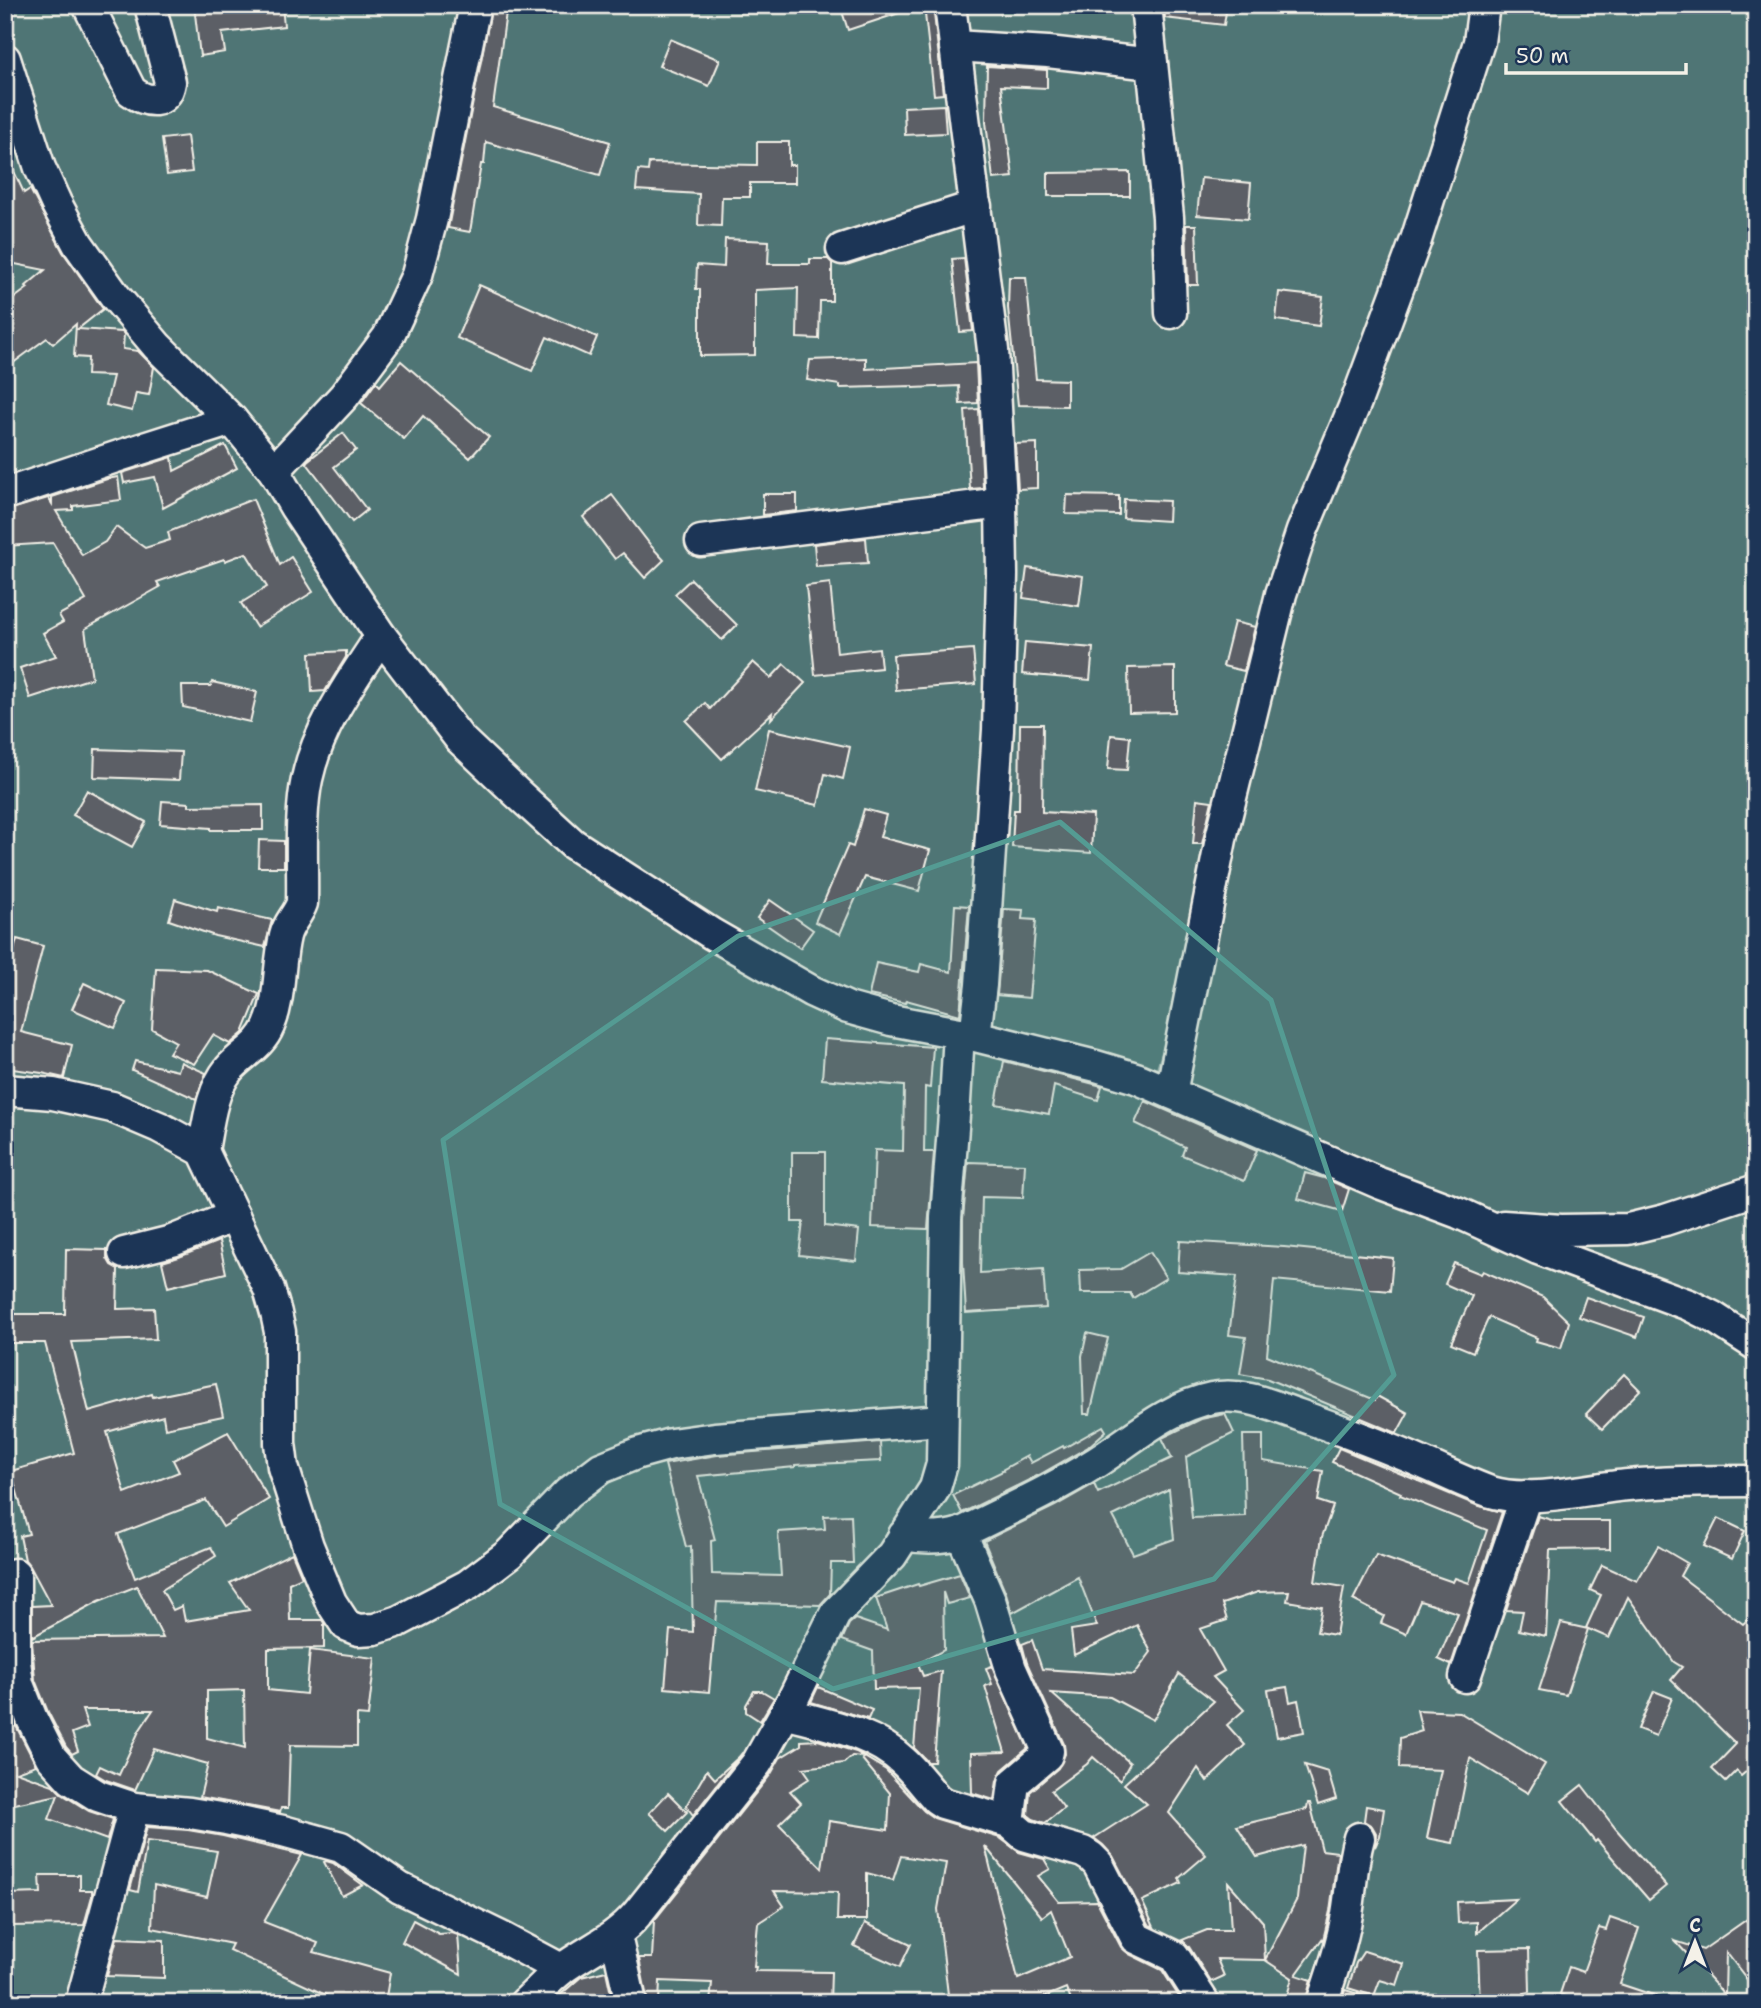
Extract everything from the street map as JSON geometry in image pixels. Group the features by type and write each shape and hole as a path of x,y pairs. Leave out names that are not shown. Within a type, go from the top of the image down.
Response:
{"street":[{"path":"88,5 131,91 140,98 150,100 161,98 168,91 170,82 150,5"},
{"path":"274,471 344,396 388,337 417,275 435,206 475,5"},
{"path":"525,2003 561,1969 616,1936 626,1927 757,1763 835,1614 892,1555 926,1504 942,1464 946,1218 955,1102 967,1035 981,985 998,730 1002,575 993,350 950,5"},
{"path":"1146,5 1168,217 1171,313"},
{"path":"1171,1093 1222,834 1281,594 1302,531 1356,402 1416,240 1479,42 1484,5"},
{"path":"955,46 1048,52 1152,64"},
{"path":"5,59 11,101 56,203 78,244 157,346 232,421 274,471 381,636 460,739 573,844 712,934 811,991 848,1008 1096,1066 1136,1078 1380,1183 1459,1213 1538,1249 1689,1306 1713,1317 1756,1345"},
{"path":"842,249 975,206"},
{"path":"5,494 232,421"},
{"path":"701,541 1001,503"},
{"path":"203,1151 212,1107 227,1072 264,1038 270,1025 285,937 302,903 303,819 306,781 313,755 358,669 381,636"},
{"path":"5,1090 52,1094 112,1107 159,1127 203,1151 269,1289 276,1313 279,1332 279,1443 283,1467 331,1602 346,1625 358,1630 375,1629 399,1621 468,1586 509,1554 568,1493 601,1468 638,1453 671,1444 715,1438 943,1420"},
{"path":"1480,1224 1560,1230 1628,1229 1665,1220 1756,1190"},
{"path":"124,1253 172,1241 234,1216"},
{"path":"904,1535 934,1539 961,1533 1097,1462 1168,1415 1192,1404 1229,1396 1248,1398 1340,1430 1494,1493 1526,1496 1630,1485 1756,1481"},
{"path":"1465,1677 1526,1496"},
{"path":"961,1533 990,1600 1015,1678 1048,1751 1014,1783 1009,1822"},
{"path":"15,1574 16,1674 22,1696 45,1746 56,1764 71,1779 99,1796 134,1808 226,1819 341,1847 400,1888 561,1969"},
{"path":"785,1713 863,1737 886,1748 904,1761 937,1799 949,1806 1009,1822 1024,1835 1083,1852 1091,1857 1098,1864 1136,1938 1174,1956 1204,2003"},
{"path":"81,2003 134,1808"},
{"path":"1322,2003 1342,1940 1348,1910 1352,1862 1359,1838"},
{"path":"616,1936 631,2003"}],"highlighted area":[{"path":"1060,822 1271,1000 1394,1375 1214,1579 833,1689 500,1504 443,1140 738,936"}],"green space":[{"path":"5,5 1756,5 1756,2003 5,2003 5,74 35,170 5,42","holes":["1171,1022 1179,1063 1201,1108 1070,1055 1157,1069"]}],"building":[{"path":"194,5 282,5 284,26 222,33 225,52 200,56"},
{"path":"492,5 507,5 493,107 610,142 600,175 486,142 470,232 448,228"},
{"path":"840,5 910,5 911,9 848,30"},
{"path":"924,5 933,5 943,94 934,95"},
{"path":"1164,5 1227,5 1224,25 1165,18"},
{"path":"670,39 720,60 709,86 659,66"},
{"path":"987,66 1047,70 1047,88 1001,86 1013,177 993,179 986,122"},
{"path":"944,105 946,133 905,135 904,107"},
{"path":"187,136 192,172 167,175 162,139"},
{"path":"757,142 789,142 789,165 795,165 795,183 750,183 750,197 722,197 721,226 698,225 699,194 636,190 638,170 648,171 649,163 757,165"},
{"path":"5,152 24,193 30,189 63,252 103,309 78,329 122,332 123,349 138,351 154,367 149,395 136,393 132,411 106,405 113,376 87,375 88,358 74,357 76,324 53,344 47,338 5,369 5,305 28,288 26,286 45,270 5,262"},
{"path":"1130,172 1130,196 1048,196 1048,173"},
{"path":"1201,178 1251,183 1248,219 1197,215"},
{"path":"1186,225 1196,225 1198,285 1188,285"},
{"path":"725,239 769,241 768,264 810,264 810,259 828,259 832,263 832,301 820,301 819,339 797,338 798,288 755,290 755,355 700,356 700,289 696,289 697,265 724,267"},
{"path":"964,258 973,331 960,332 952,259"},
{"path":"1009,277 1026,277 1036,379 1067,380 1067,406 1018,405 1008,308"},
{"path":"479,285 597,337 589,356 547,337 532,371 457,338"},
{"path":"1279,292 1323,297 1319,326 1276,320"},
{"path":"866,358 866,369 976,363 978,403 960,404 959,386 840,388 840,385 807,380 810,360"},
{"path":"401,361 489,437 470,458 423,416 404,439 361,403 376,382 380,386"},
{"path":"979,409 983,488 970,489 965,410"},
{"path":"343,433 356,450 334,467 367,510 352,522 306,462"},
{"path":"1037,443 1037,488 1018,489 1015,444"},
{"path":"225,445 237,468 163,508 155,477 124,483 122,473 172,457 174,471"},
{"path":"118,477 121,500 56,511 82,555 105,542 116,527 145,548 170,540 168,532 253,499 280,565 291,557 313,592 256,627 241,603 267,587 246,553 157,582 160,587 85,629 92,678 30,698 20,668 56,656 43,633 63,622 59,615 86,600 53,543 5,546 5,511 48,498 52,504 52,497"},
{"path":"763,494 797,494 797,511 763,515"},
{"path":"612,495 664,560 645,578 623,553 615,559 583,517"},
{"path":"1067,495 1119,496 1119,515 1066,514"},
{"path":"1124,499 1169,501 1168,521 1123,518"},
{"path":"866,538 868,563 816,566 814,544"},
{"path":"1027,568 1083,576 1079,606 1023,598"},
{"path":"691,579 737,625 722,640 675,594"},
{"path":"830,583 837,653 879,648 881,668 815,675 806,586"},
{"path":"1234,622 1255,627 1244,671 1223,666"},
{"path":"1025,642 1093,648 1090,680 1022,674"},
{"path":"973,649 976,684 896,690 893,655"},
{"path":"346,651 346,657 325,691 312,692 310,653"},
{"path":"753,662 771,678 784,664 805,683 771,719 772,713 722,759 686,721 705,703 710,709"},
{"path":"1175,667 1175,712 1129,713 1128,668"},
{"path":"212,682 257,692 250,722 183,707 182,686 211,686"},
{"path":"1020,724 1043,724 1042,812 1093,815 1091,853 1012,847 1014,810 1019,810"},
{"path":"769,729 850,747 843,779 825,774 818,805 755,791"},
{"path":"1111,735 1130,737 1127,770 1108,769"},
{"path":"95,749 181,752 179,780 94,777"},
{"path":"87,790 146,822 132,847 73,815"},
{"path":"1197,799 1212,801 1202,844 1193,844"},
{"path":"162,801 189,803 189,806 263,805 263,830 211,830 160,824"},
{"path":"864,809 886,815 880,837 930,850 919,891 865,877 840,934 815,922 848,845 853,847"},
{"path":"259,840 284,841 284,867 258,867"},
{"path":"175,899 217,912 218,908 272,920 265,947 215,936 169,920"},
{"path":"770,900 813,930 800,948 757,918"},
{"path":"955,905 969,906 960,1015 906,1000 905,1003 869,995 876,963 919,972 921,964 951,972"},
{"path":"1004,909 1023,910 1022,919 1036,920 1029,998 997,995"},
{"path":"17,939 43,946 21,1032 72,1045 64,1078 5,1068 5,985"},
{"path":"156,968 207,970 259,994 243,1033 230,1044 213,1035 194,1064 169,1053 176,1042 152,1029"},
{"path":"84,983 126,1003 115,1028 72,1009"},
{"path":"825,1039 933,1047 930,1088 925,1087 924,1152 934,1152 928,1229 872,1227 875,1150 903,1151 904,1086 822,1079"},
{"path":"135,1061 178,1071 181,1062 206,1073 196,1099 132,1070"},
{"path":"1004,1061 1102,1086 1098,1100 1054,1086 1049,1114 996,1104"},
{"path":"1145,1101 1257,1150 1244,1181 1182,1155 1185,1147 1135,1123"},
{"path":"792,1152 825,1152 825,1226 859,1230 856,1261 799,1255 803,1222 792,1222"},
{"path":"968,1162 1025,1164 1023,1198 982,1197 980,1273 1043,1269 1046,1308 966,1313 963,1219"},
{"path":"1305,1173 1349,1189 1342,1211 1298,1199"},
{"path":"219,1241 226,1273 168,1287 162,1262"},
{"path":"1180,1241 1284,1247 1393,1258 1390,1291 1274,1280 1267,1355 1375,1400 1377,1396 1408,1413 1397,1433 1268,1379 1240,1374 1246,1337 1229,1335 1237,1276 1178,1272"},
{"path":"66,1249 107,1250 111,1265 118,1269 117,1309 154,1308 156,1339 72,1342 89,1412 152,1394 153,1397 216,1384 223,1416 165,1428 163,1416 107,1432 125,1493 179,1472 173,1460 228,1432 269,1499 223,1527 206,1500 118,1534 135,1578 211,1547 216,1556 162,1590 173,1610 182,1606 185,1621 249,1610 230,1583 292,1553 302,1577 289,1583 290,1620 322,1620 324,1648 268,1649 268,1690 306,1694 310,1650 375,1658 368,1716 357,1715 357,1746 290,1745 288,1808 281,1808 280,1812 200,1797 208,1764 154,1749 135,1790 96,1774 100,1766 119,1775 139,1731 153,1710 82,1710 88,1727 72,1733 78,1751 72,1754 48,1712 35,1680 32,1640 163,1638 137,1586 99,1601 32,1637 32,1606 51,1605 25,1560 20,1536 29,1534 11,1471 74,1453 45,1343 5,1343 5,1314 65,1314","holes":["244,1690 245,1748 207,1738 207,1691"]},
{"path":"1150,1252 1166,1278 1133,1298 1130,1293 1081,1293 1080,1270 1121,1269"},
{"path":"1454,1263 1481,1274 1483,1271 1543,1297 1569,1322 1561,1348 1536,1341 1537,1338 1489,1317 1473,1352 1451,1343 1472,1296 1445,1284"},
{"path":"1586,1297 1644,1317 1637,1337 1579,1317"},
{"path":"1087,1333 1108,1338 1090,1414 1084,1414 1082,1356"},
{"path":"1624,1374 1640,1390 1602,1429 1586,1414"},
{"path":"1225,1414 1234,1433 1186,1457 1192,1518 1245,1516 1243,1435 1263,1435 1263,1461 1323,1471 1318,1501 1333,1506 1322,1537 1315,1582 1344,1587 1336,1635 1317,1632 1322,1607 1287,1601 1289,1591 1258,1592 1222,1604 1227,1620 1200,1629 1224,1671 1213,1677 1244,1710 1227,1725 1245,1745 1207,1781 1198,1768 1169,1813 1206,1855 1179,1878 1181,1883 1142,1901 1154,1927 1149,1925 1113,1856 1094,1838 1147,1804 1124,1784 1214,1701 1179,1674 1153,1720 1110,1697 1051,1693 1130,1763 1120,1781 1093,1757 1051,1791 1064,1808 1045,1823 1033,1819 1028,1815 1030,1792 1058,1768 1065,1754 1064,1744 1027,1663 1022,1644 1032,1640 1042,1669 1134,1675 1151,1652 1137,1625 1074,1655 1071,1630 1097,1626 1078,1577 1012,1613 984,1541 1094,1484 1098,1493 1172,1458 1162,1438 1201,1419","holes":["1169,1489 1174,1539 1133,1554 1113,1516"]},
{"path":"1103,1426 1106,1431 1088,1447 962,1513 953,1495 1027,1456 1031,1463"},
{"path":"880,1442 881,1461 795,1465 698,1476 715,1540 711,1541 712,1574 781,1576 778,1532 825,1529 824,1516 851,1515 853,1563 831,1563 830,1594 820,1605 717,1602 709,1692 665,1688 670,1630 693,1632 691,1546 686,1547 665,1464 717,1455"},
{"path":"1339,1448 1476,1505 1502,1512 1451,1665 1438,1659 1458,1613 1420,1601 1406,1634 1381,1623 1384,1616 1353,1600 1376,1555 1453,1582 1455,1578 1469,1583 1487,1530 1400,1495 1401,1493 1332,1462"},
{"path":"1538,1516 1555,1521 1610,1521 1610,1549 1550,1550 1546,1636 1519,1630 1523,1611 1506,1610"},
{"path":"1718,1518 1745,1531 1732,1559 1704,1546"},
{"path":"1658,1546 1687,1563 1680,1576 1743,1624 1756,1612 1756,1763 1741,1776 1737,1771 1726,1782 1712,1769 1736,1744 1671,1680 1682,1667 1674,1662 1628,1597 1609,1638 1586,1628 1601,1595 1590,1590 1602,1565 1637,1581"},
{"path":"960,1574 970,1598 947,1604 943,1592 944,1650 918,1664 923,1676 941,1671 934,1762 928,1762 914,1748 919,1688 874,1689 873,1651 842,1640 849,1624 855,1619 887,1630 876,1598"},
{"path":"1561,1623 1588,1629 1566,1695 1539,1690"},
{"path":"992,1666 1028,1748 1002,1770 994,1800 972,1793 971,1753 1005,1752 985,1686 992,1684 986,1668"},
{"path":"818,1687 872,1710 868,1719 811,1702"},
{"path":"1287,1687 1290,1702 1298,1700 1304,1732 1277,1737 1268,1690"},
{"path":"754,1691 762,1691 774,1698 760,1721 746,1712 746,1705"},
{"path":"1654,1691 1672,1698 1656,1736 1638,1729"},
{"path":"1417,1710 1459,1712 1545,1764 1528,1793 1470,1758 1453,1843 1427,1838 1441,1770 1399,1768 1400,1738 1422,1731"},
{"path":"16,1726 36,1765 16,1772 53,1785 89,1811 113,1819 107,1840 49,1819 58,1795 5,1806 5,1730"},
{"path":"818,1740 856,1752 886,1770 924,1811 934,1818 1000,1838 1019,1852 1044,1859 1050,1869 1038,1876 1059,1902 1097,1901 1121,1947 1129,1954 1162,1970 1183,2003 1072,2003 1066,1988 1030,2003 949,2003 938,1909 946,1863 901,1856 893,1880 867,1873 867,1920 837,1920 838,1892 774,1891 784,1906 758,1923 755,1971 831,1972 830,2003 710,2003 712,1983 660,1981 659,2003 648,2003 639,1958 652,1958 654,1921 771,1774 780,1758 801,1745 801,1741","holes":["852,1756 864,1757 862,1759 890,1793 888,1830 829,1821 822,1868 779,1824 801,1803 790,1791 810,1778 803,1768 844,1763","985,1846 1042,1917 1051,1910 1070,1957 1018,1979"]},
{"path":"739,1756 693,1815 686,1806 707,1770 715,1779"},
{"path":"1305,1765 1328,1772 1336,1799 1318,1805"},
{"path":"1582,1785 1666,1886 1649,1900 1597,1840 1595,1842 1562,1801"},
{"path":"668,1793 687,1812 668,1831 649,1813"},
{"path":"1308,1803 1322,1850 1338,1852 1323,1940 1296,1975 1311,1980 1305,2003 1285,2003 1292,1978 1265,1960 1297,1899 1303,1845 1257,1857 1237,1826 1307,1809"},
{"path":"1366,1806 1384,1809 1380,1836 1375,1847 1376,1833 1372,1826 1364,1821"},
{"path":"147,1827 223,1836 302,1855 264,1922 318,1943 314,1952 390,1973 385,2003 343,2003 229,1950 232,1944 152,1928 154,1885 207,1897 217,1851 147,1841 138,1892 130,1890"},
{"path":"324,1862 333,1863 363,1885 342,1896"},
{"path":"40,1875 80,1875 80,1890 92,1890 84,1925 7,1926 7,1894 41,1893"},
{"path":"1228,1882 1263,1922 1265,1960 1217,1959 1224,1976 1211,1982 1182,1940 1207,1930 1231,1930"},
{"path":"1516,1899 1477,1933 1477,1922 1458,1923 1457,1902"},
{"path":"1756,1913 1756,1991 1726,1952 1725,1995 1675,1941 1703,1950"},
{"path":"1610,1918 1639,1928 1620,1984 1665,1999 1664,2003 1584,2003 1560,1994 1569,1967 1583,1972 1599,1928 1606,1930"},
{"path":"413,1920 439,1934 458,1935 461,1974 402,1942"},
{"path":"865,1923 911,1944 900,1967 854,1946"},
{"path":"117,1938 164,1940 164,1978 107,1976"},
{"path":"1529,1949 1530,1992 1524,1993 1524,2003 1480,2003 1478,1950"},
{"path":"1364,1951 1404,1964 1397,1985 1380,1980 1374,1996 1348,1988 1356,1963"},
{"path":"606,1971 613,2003 551,2003 581,1977"},
{"path":"1345,1990 1371,1998 1370,2003 1341,2003"}]}
